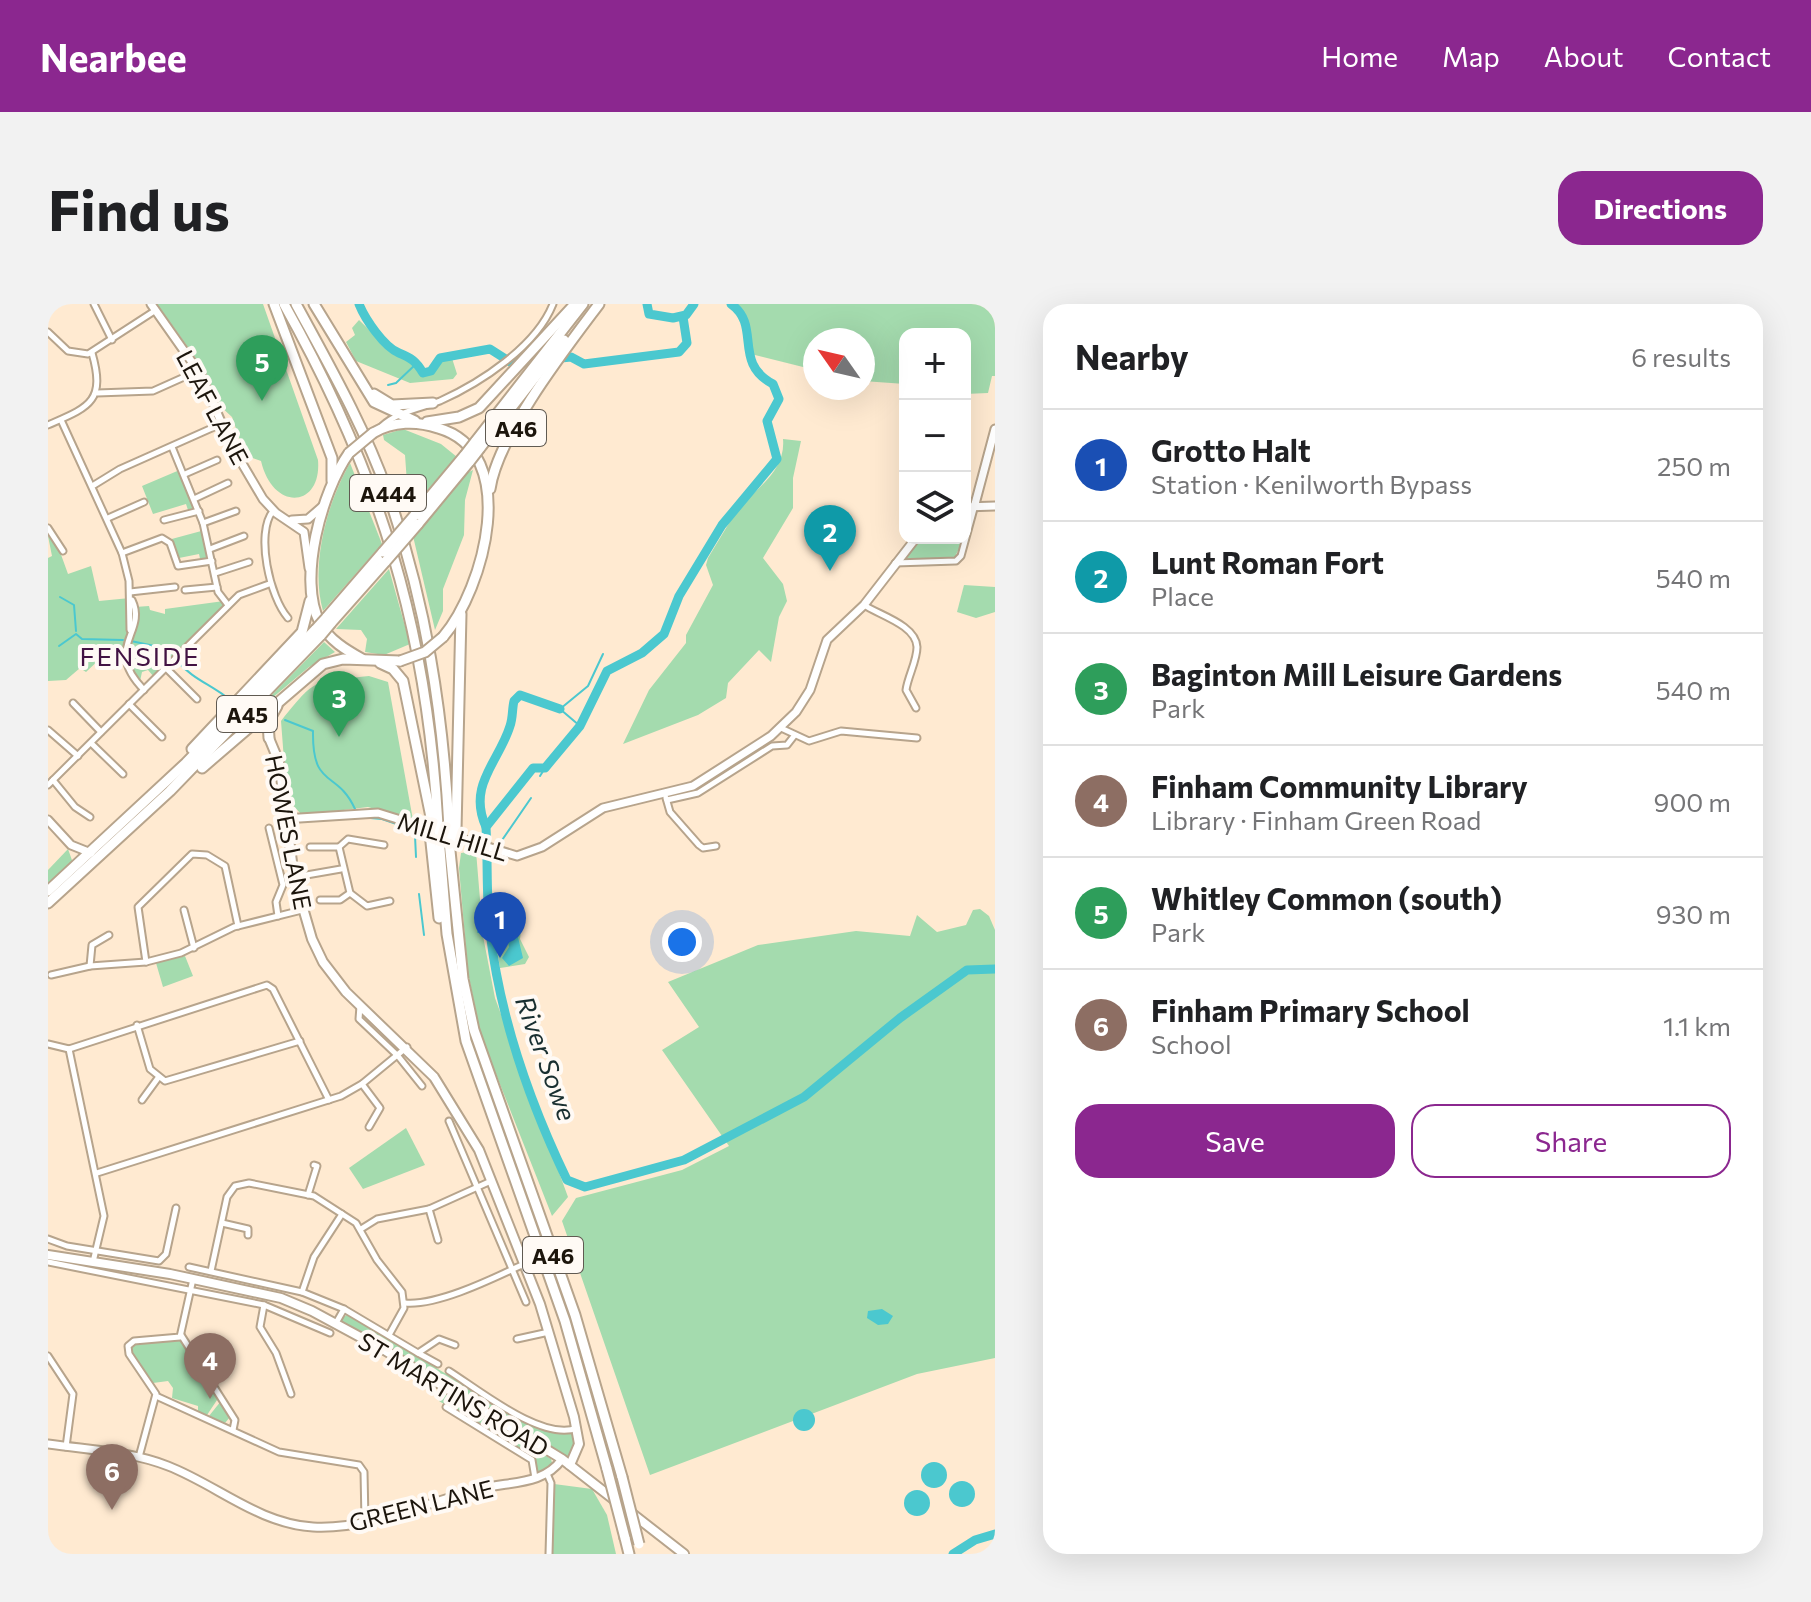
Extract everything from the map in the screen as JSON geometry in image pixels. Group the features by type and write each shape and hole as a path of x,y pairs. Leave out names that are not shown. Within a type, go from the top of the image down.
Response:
{"highway":[{"path":"171,777 207,732 302,632 311,598 310,578 329,496 332,458 274,304"},
{"name":"A444","path":"284,304 358,452 400,571 421,670 456,923"},
{"name":"A444","path":"296,304 365,438 412,565 435,677 442,881"},
{"path":"311,598 328,634 365,660 400,661 425,652 443,637 461,610 479,558 489,496 485,475 473,451 452,432 380,407 314,304"},
{"name":"A46","path":"419,422 468,414 492,396 575,304"},
{"name":"A45","path":"478,445 583,304"},
{"name":"A46","path":"489,496 498,461 550,364 596,304"},
{"name":"A45","path":"48,891 171,777 329,621 550,364"},
{"path":"367,391 392,405 433,403"},
{"path":"329,496 349,453 376,430 419,422"},
{"name":"A46","path":"461,610 441,831 442,940 457,1019 472,1073 481,1088"},
{"name":"A45","path":"48,903 170,791 318,632"},
{"name":"A45","path":"170,791 238,738 323,664 337,660 365,660"},
{"name":"A46","path":"377,661 393,669 403,681 420,770 441,831"},
{"path":"238,738 254,732 269,738 268,722 281,699"},
{"name":"A46","path":"442,881 447,934 466,1041 565,1321 629,1554"},
{"name":"A46","path":"456,923 474,1030 575,1315 640,1549"}],"main road":[{"name":"HOWES LANE","path":"269,738 279,762 284,819 294,877 302,910 323,962 360,1006 407,1047 451,1100 479,1150 549,1332 577,1428 579,1449 570,1465"},
{"name":"ST MARTINS ROAD","path":"48,1255 193,1279 281,1298 336,1323 562,1459 684,1554"}],"street":[{"path":"94,304 112,340"},
{"path":"376,430 401,415 471,385 510,355 541,324 553,304"},
{"path":"48,332 71,352 92,353 154,307"},
{"name":"LEAF LANE","path":"154,307 201,375 221,424 273,511"},
{"path":"48,425 90,405 97,393 92,353"},
{"path":"97,393 153,391 182,378"},
{"path":"61,420 94,485 122,553 130,594 126,666 144,690"},
{"path":"94,485 120,469 221,424"},
{"path":"893,563 956,561 961,556 995,429"},
{"path":"172,447 203,523 217,587 228,605"},
{"path":"185,475 217,460"},
{"path":"194,499 228,483"},
{"path":"290,520 311,517 329,496"},
{"path":"108,518 144,502"},
{"path":"971,505 995,506"},
{"path":"164,520 199,511"},
{"path":"203,523 236,511"},
{"path":"288,618 269,584 265,526 273,511 290,520 305,536 310,578"},
{"path":"48,528 63,551"},
{"path":"210,549 244,536"},
{"path":"122,553 162,538 170,543 178,566 212,561"},
{"name":"MILL HILL","path":"666,797 702,782 781,728 810,690 827,640 864,605 910,544"},
{"path":"215,573 249,562"},
{"path":"90,817 50,783 228,605 243,592 269,584"},
{"path":"130,594 175,587"},
{"path":"185,590 217,587"},
{"path":"864,605 902,626 914,638 917,649 906,690 916,708"},
{"path":"166,668 197,699"},
{"path":"73,703 101,732"},
{"path":"129,704 162,737"},
{"path":"781,728 794,736 816,741 841,731 917,738"},
{"path":"48,730 78,756"},
{"name":"MILL HILL","path":"284,819 378,813 496,852 525,855 603,808 698,793 772,746 787,745 794,736"},
{"path":"91,743 123,774"},
{"path":"666,797 670,812 699,845 703,848 716,846"},
{"path":"50,825 71,845 91,853"},
{"path":"269,828 283,885 276,902 278,916"},
{"path":"310,847 339,847 348,839 384,845"},
{"path":"71,845 76,866"},
{"path":"339,847 341,869 350,893 367,906 390,901"},
{"path":"146,962 138,907 192,854 207,855 225,866 238,926"},
{"path":"294,877 341,869"},
{"path":"320,900 340,900 350,893"},
{"path":"184,910 194,948"},
{"path":"51,975 90,966 146,962 194,948 238,926 302,910"},
{"path":"90,966 92,945 109,935"},
{"path":"48,1044 69,1049 267,985 273,989 329,1100"},
{"name":"HOWES LANE","path":"360,1006 359,1019 398,1056"},
{"path":"137,1025 149,1066 158,1078 177,1080 300,1041"},
{"path":"97,1173 329,1100 362,1084 407,1047"},
{"path":"69,1049 104,1216 93,1263"},
{"path":"398,1056 422,1086"},
{"path":"142,1100 158,1078"},
{"path":"362,1084 381,1111 369,1127"},
{"path":"449,1121 526,1302"},
{"path":"308,1195 317,1166 314,1165"},
{"path":"361,1229 377,1219 429,1209 491,1181"},
{"path":"211,1271 229,1193 238,1185 249,1183 308,1195 361,1229 377,1260 402,1292 405,1303 389,1335"},
{"path":"429,1209 439,1242"},
{"path":"48,1239 157,1261 164,1258 175,1211 166,1212"},
{"path":"302,1292 314,1257 342,1214"},
{"path":"222,1223 248,1229 248,1235"},
{"name":"ST MARTINS ROAD","path":"48,1262 264,1305 330,1333"},
{"path":"405,1303 417,1304 525,1264"},
{"name":"ST MARTINS ROAD","path":"189,1267 302,1292 344,1309 438,1364"},
{"path":"193,1279 181,1335 235,1420 233,1430"},
{"path":"264,1305 260,1327 276,1353 292,1396"},
{"name":"ST MARTINS ROAD","path":"336,1323 344,1309"},
{"path":"517,1339 549,1332"},
{"path":"181,1335 134,1341 128,1346 129,1354 156,1396 281,1453 361,1466 364,1472 365,1521"},
{"name":"ST MARTINS ROAD","path":"418,1353 439,1339 455,1345"},
{"path":"48,1356 73,1397 66,1447"},
{"path":"48,1370 56,1366"},
{"name":"ST MARTINS ROAD","path":"449,1371 529,1422 561,1432 577,1428"},
{"path":"139,1457 156,1396"},
{"path":"446,1407 532,1460 535,1479"},
{"name":"GREEN LANE","path":"48,1444 139,1457 193,1477 255,1511 285,1523 315,1527 365,1521 486,1487 548,1476"},
{"path":"549,1554 551,1483 548,1476 562,1459"}],"green space":[{"path":"157,304 263,304 318,460 317,476 305,495 296,498 285,496 267,478 261,461 250,457 242,446 232,417 218,404 202,367"},
{"path":"731,304 995,304 995,376 992,376 988,393 971,394 971,328 899,328 899,384 875,382 875,328 803,328 803,367 751,354 740,310"},
{"path":"359,320 393,353 411,358 420,375 429,375 451,355 457,374 453,379 410,383 356,361 346,342 355,335 352,328"},
{"path":"403,429 441,444 457,457 409,511 405,455 384,440 383,435"},
{"path":"783,439 801,441 793,478 793,508 763,558 783,584 787,601 779,617 771,662 759,650 728,683 726,698 698,715 623,744 649,690 686,643 686,635 713,585 706,565 708,558 738,510 775,470 783,450"},
{"path":"350,463 382,544 323,611 318,574 323,535 334,497"},
{"path":"182,469 199,511 189,513 186,504 153,514 142,486"},
{"path":"473,470 465,500 464,535 443,589 443,611 435,630 413,536 467,473"},
{"path":"205,530 212,561 201,563 199,554 174,559 168,540"},
{"path":"48,536 59,549 68,574 91,566 99,601 130,598 135,607 149,606 150,610 165,614 165,609 224,601 228,605 154,677 148,670 142,672 139,686 120,656 102,657 86,672 80,668 66,680 48,681 48,558 52,556"},
{"path":"914,544 961,544 953,561 903,561 901,557"},
{"path":"389,569 410,644 384,655 365,652 367,639 361,630 336,629"},
{"path":"964,585 995,587 995,612 976,618 957,612"},
{"path":"324,642 335,652 309,667 253,714"},
{"path":"369,676 388,682 413,820 368,807 302,815 287,799 281,721 302,696 318,684"},
{"path":"68,849 73,863 48,885 48,870"},
{"path":"476,851 483,936 495,998 568,1197 552,1216 481,1036 468,973 459,868 461,853"},
{"path":"495,903 507,905 509,916 522,923 520,939 529,957 525,964 500,968 495,936"},
{"path":"980,909 989,916 995,930 995,1358 917,1374 650,1475 562,1221 576,1198 682,1170 729,1146 662,1050 699,1027 668,982 758,945 856,931 910,936 917,915 937,932 966,925 973,910"},
{"path":"185,956 193,976 163,987 156,963"},
{"path":"406,1128 425,1165 363,1189 349,1168"},
{"path":"348,1314 528,1424 561,1434 572,1433 577,1441 569,1458 344,1324 341,1319"},
{"path":"185,1342 208,1379 205,1383 219,1397 207,1415 198,1411 198,1406 172,1398 173,1388 168,1381 153,1383 130,1349 135,1343"},
{"path":"442,1392 551,1459 553,1466 539,1473 533,1459 439,1401"},
{"path":"221,1401 230,1417 225,1423 209,1416"},
{"path":"554,1484 592,1489 607,1515 616,1554 551,1554"}],"water":[{"path":"517,922 521,927 518,937 523,958 509,966 502,958 509,947 506,929"},
{"path":"882,1309 893,1316 888,1324 878,1325 867,1318 868,1311"},
{"path":"804,1409 812,1412 815,1420 812,1428 804,1431 796,1428 793,1420 796,1412"},
{"path":"934,1462 943,1466 947,1475 943,1484 934,1488 925,1484 921,1475 925,1466"},
{"path":"962,1481 971,1485 975,1494 971,1503 962,1507 953,1503 949,1494 953,1485"},
{"path":"917,1490 926,1494 930,1503 926,1512 917,1516 908,1512 904,1503 908,1494"}],"waterway":[{"path":"359,304 381,339 393,350 413,360 423,373 431,371 440,358 490,349 512,363 571,357 584,364 679,352 687,343 683,317"},
{"name":"River Sowe","path":"647,304 649,314 673,318 686,315 694,304"},
{"name":"River Sowe","path":"731,304 745,323 754,365 773,384 779,399 767,421 777,459 722,525 679,596 664,634 642,653 607,671 580,726 545,768 533,768 486,827 489,919 495,964 518,1059 541,1121 567,1180 585,1187 684,1160 804,1097 900,1018 967,970 995,969"},
{"path":"388,385 396,383 417,363"},
{"path":"60,597 74,605 76,631"},
{"path":"59,646 76,634 82,639 123,640"},
{"path":"131,641 159,647 170,656"},
{"path":"580,726 560,709 588,686 603,654"},
{"path":"177,661 225,696"},
{"path":"486,827 481,812 482,786 510,726 514,701 520,695 560,709"},
{"path":"285,720 313,731 314,750 321,771 341,788 355,809"},
{"path":"540,776 545,768"},
{"path":"498,846 531,798"},
{"path":"358,817 382,819 408,828"},
{"path":"410,830 415,836 416,857"},
{"path":"488,860 495,852"},
{"path":"419,894 424,935"},
{"path":"478,932 490,933"},
{"path":"953,1554 975,1540 995,1534"}],"place":[{"name":"Whitley Common (south)","path":"262,401"},
{"name":"Lunt Roman Fort","path":"830,571"},
{"name":"Baginton Mill Leisure Gardens","path":"339,737"},
{"name":"Grotto Halt","path":"500,958"},
{"name":"Finham Community Library","path":"210,1399"},
{"name":"Finham Primary School","path":"112,1510"}],"district":[{"name":"FENSIDE","path":"140,655"}]}
